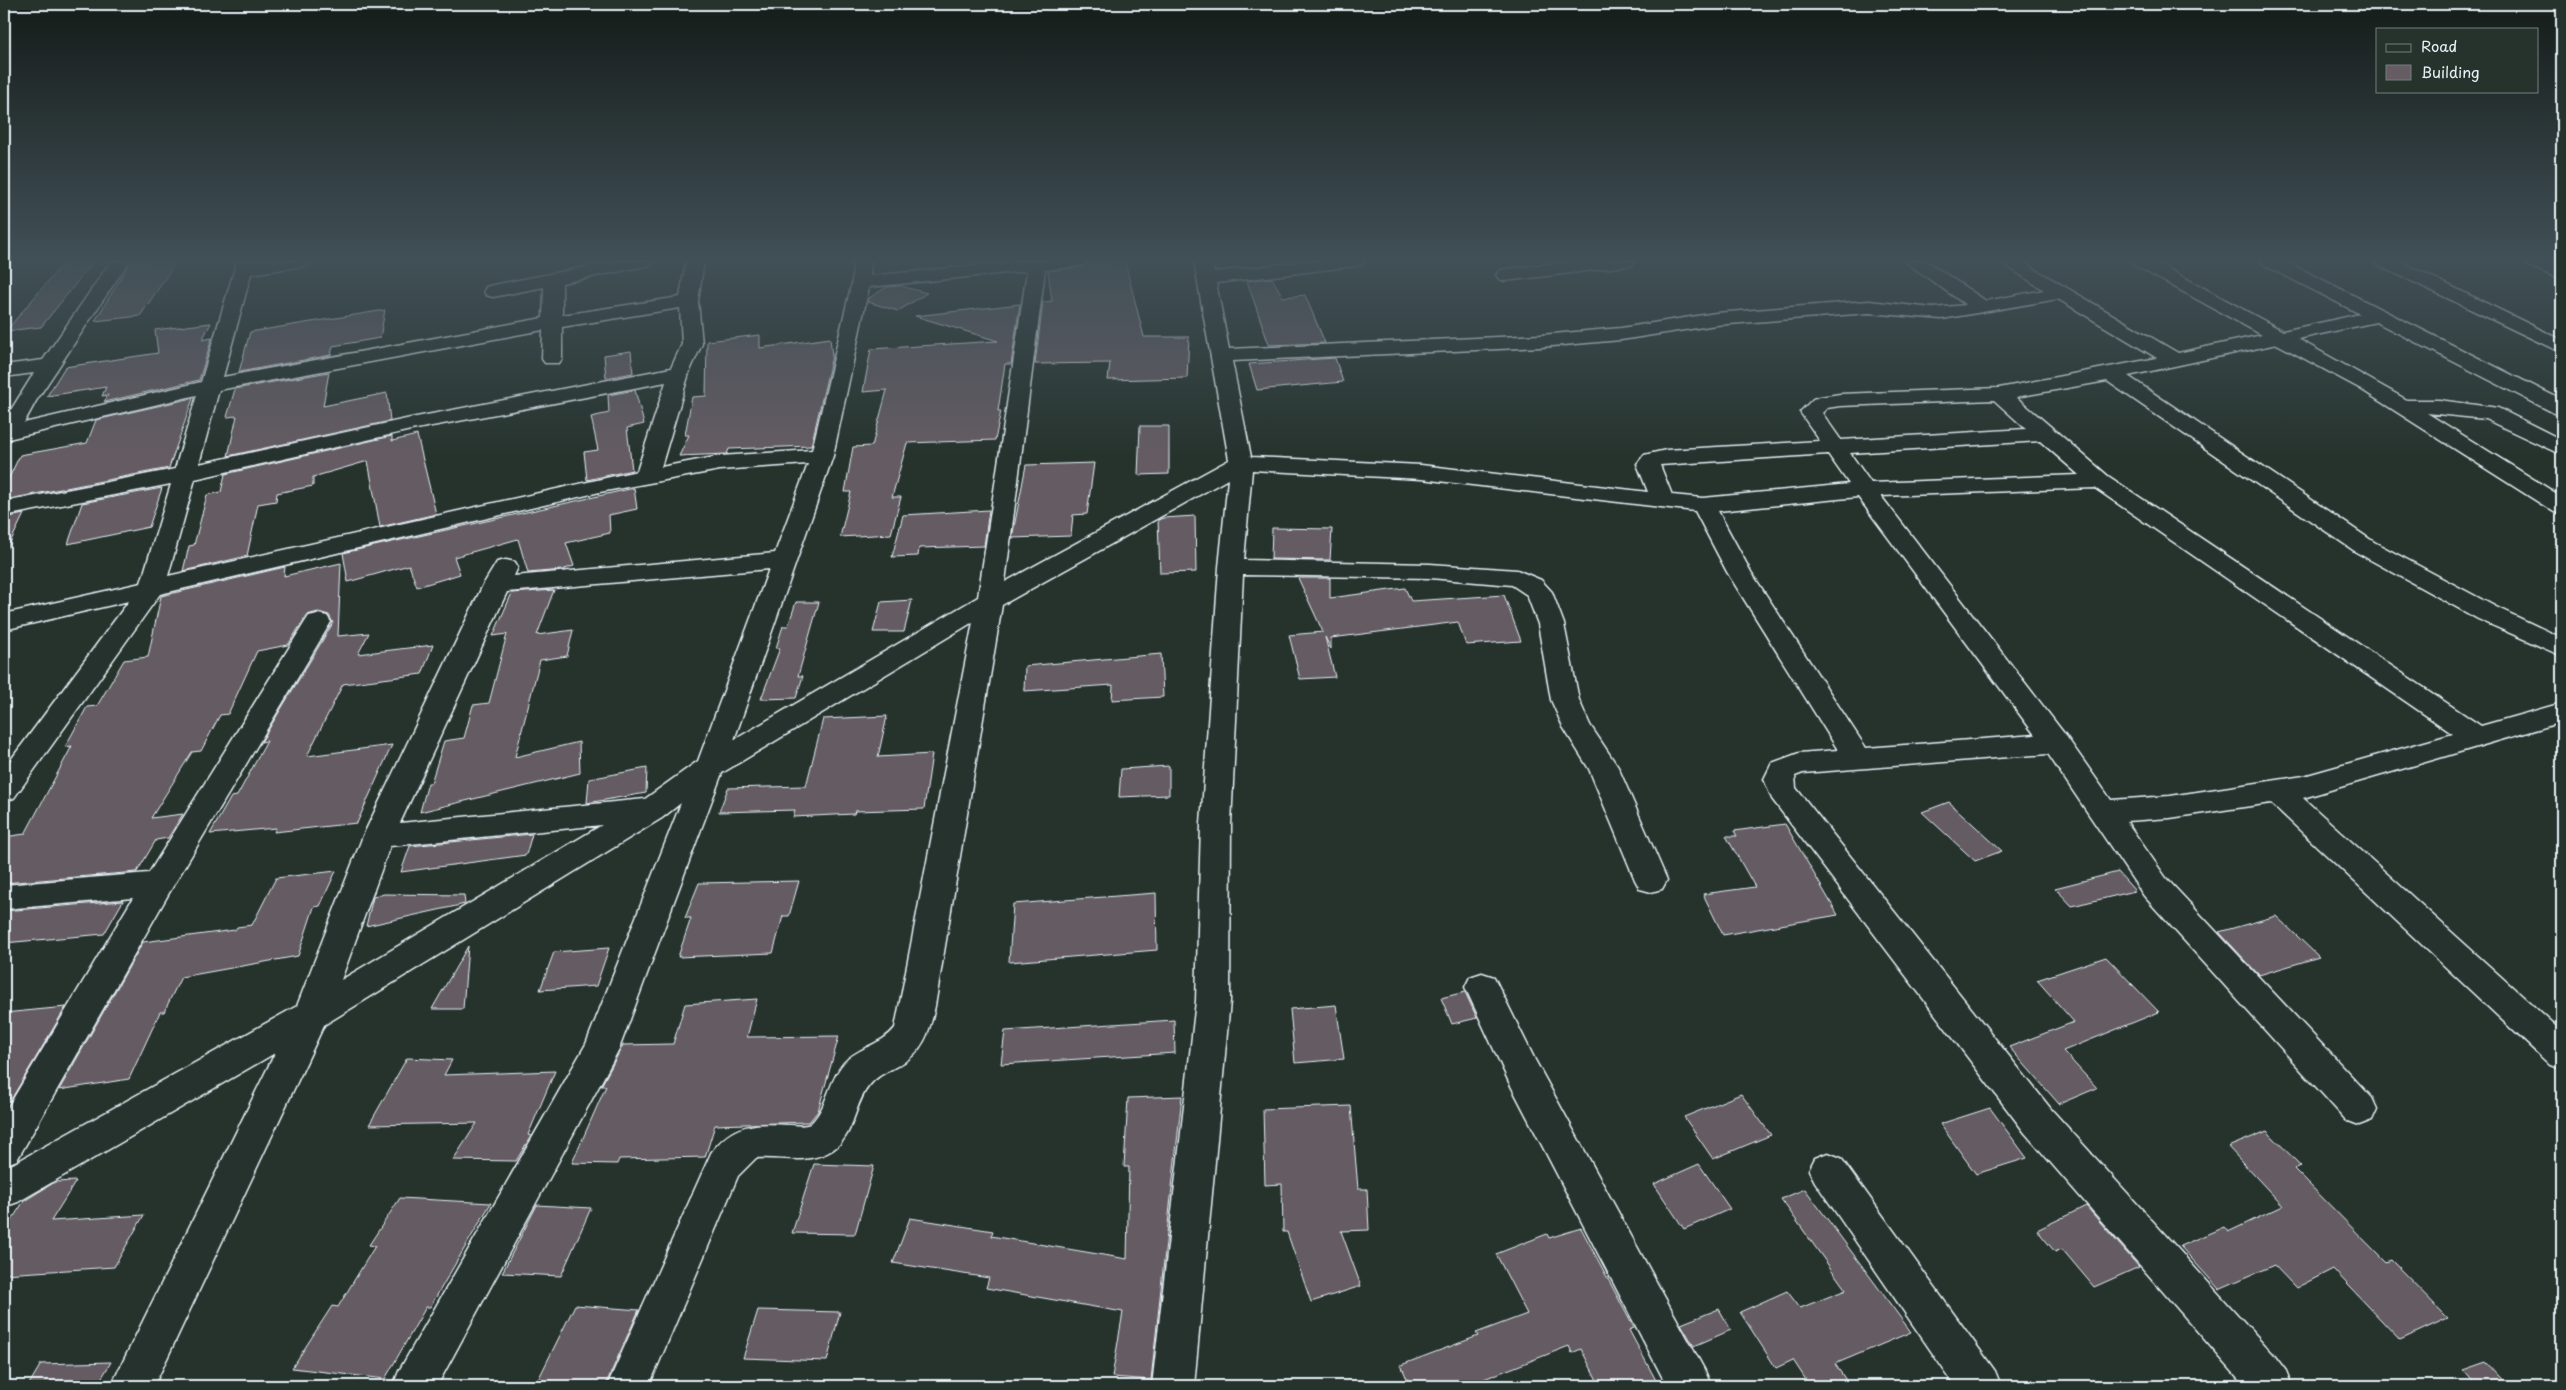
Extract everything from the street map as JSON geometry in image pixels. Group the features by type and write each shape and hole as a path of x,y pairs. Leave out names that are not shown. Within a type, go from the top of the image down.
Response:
{"street":[{"path":"6,433 76,326"},
{"path":"4,790 153,586 227,326"},
{"path":"6,433 258,375 532,326"},
{"path":"552,359 554,326"},
{"path":"647,476 679,374 692,344 691,326"},
{"path":"414,1386 600,1049 710,767 822,456 850,326"},
{"path":"628,1386 724,1165 734,1150 750,1140 812,1143 825,1136 835,1125 851,1081 871,1060 901,1046 912,1030 920,997 990,601 1028,326"},
{"path":"1173,1386 1213,1001 1216,824 1231,567 1241,463 1216,326"},
{"path":"1221,355 1541,341 1621,334 1673,326"},
{"path":"2116,326 2175,360"},
{"path":"2259,326 2366,384 2562,507"},
{"path":"2328,326 2111,374 1999,394 1840,400 1820,403 1811,412 1864,490 2056,743 2155,887 2359,1109"},
{"path":"2397,326 2560,405"},
{"path":"2518,326 2562,347"},
{"path":"4,371 49,365"},
{"path":"4,509 185,474 411,424 679,374"},
{"path":"2111,374 2365,547 2460,599 2562,648"},
{"path":"1999,394 2100,480 2476,736"},
{"path":"2402,407 2440,406 2490,413 2562,448"},
{"path":"1664,500 1648,464 1652,460 1666,457 2046,434"},
{"path":"4,622 600,484 720,462 822,456"},
{"path":"4,1189 311,1015 651,810 710,767 990,601 1241,463 1355,467 1422,472 1534,487 1703,505 1864,490 2100,480"},
{"path":"1703,505 1739,572 1859,760"},
{"path":"132,1386 311,1015 378,836 501,576 784,560"},
{"path":"1231,567 1430,571 1517,578 1532,585 1539,592 1551,624 1565,700 1577,727 1603,766 1651,880"},
{"path":"4,1148 158,884 318,622"},
{"path":"2104,812 2170,807 2304,787 2562,712"},
{"path":"2056,743 1859,760 1799,763 1782,770 1779,779 1782,791 2038,1121 2271,1386"},
{"path":"2278,792 2562,1054"},
{"path":"378,836 651,810"},
{"path":"4,897 158,884"},
{"path":"1482,987 1522,1071 1690,1386"},
{"path":"1828,1170 1980,1386"}],"building":[{"path":"10,326 42,326 41,327 6,331"},
{"path":"188,326 209,326 202,340 212,338 199,380 104,402 108,395 102,396 106,387 47,396 65,367 158,353 155,330"},
{"path":"288,326 382,326 380,338 333,346 331,355 239,372 250,332"},
{"path":"948,326 1017,326 1011,364 1005,364 998,411 1001,411 995,440 907,443 892,497 901,497 891,534 840,537 851,492 845,492 853,447 872,446 887,390 863,392 871,349 998,341"},
{"path":"1040,326 1141,326 1144,337 1189,337 1187,378 1108,380 1110,363 1035,364"},
{"path":"1262,326 1318,326 1325,343 1269,345"},
{"path":"760,335 760,348 830,338 832,356 811,446 729,449 727,454 679,456 689,435 685,435 692,397 706,396 707,341"},
{"path":"631,351 633,373 606,378 604,355"},
{"path":"1335,358 1343,382 1257,390 1249,364"},
{"path":"329,372 323,406 387,393 390,421 228,456 237,416 227,417 235,389"},
{"path":"635,390 644,424 627,428 632,470 587,480 584,452 598,450 591,417 609,413 608,395"},
{"path":"193,398 169,468 4,500 4,488 20,455 87,443 96,420"},
{"path":"1140,426 1169,426 1169,474 1138,475"},
{"path":"417,435 436,514 380,527 368,461 313,477 313,486 277,493 276,501 258,504 247,556 183,571 189,546 194,545 207,495 221,492 225,474 392,436 392,441"},
{"path":"1094,463 1087,514 1073,515 1071,536 1012,538 1026,465"},
{"path":"162,488 149,527 68,544 82,503"},
{"path":"634,488 637,509 609,515 610,533 566,543 574,566 562,570 528,573 518,539 454,557 460,574 417,587 409,565 348,582 343,553"},
{"path":"989,510 984,546 919,548 918,556 892,557 903,515"},
{"path":"24,514 4,555 4,518"},
{"path":"1195,516 1196,572 1160,573 1158,520"},
{"path":"1272,528 1332,529 1330,560 1271,559"},
{"path":"341,563 338,636 369,633 358,654 433,645 422,674 343,684 307,756 392,745 357,823 274,832 276,828 210,834 231,797 237,796 267,741 261,742 333,623 329,615 318,612 307,615 288,645 257,651 228,714 220,715 201,751 192,752 151,818 183,814 168,838 156,840 137,872 4,883 4,837 25,834 72,746 65,747 87,707 97,706 124,660 148,657 161,596 285,567 284,576"},
{"path":"1298,578 1330,578 1330,598 1405,588 1411,601 1504,595 1521,641 1466,645 1458,622 1331,638 1331,649 1325,637 1335,677 1300,679 1289,635 1323,632"},
{"path":"554,590 537,635 573,630 567,656 540,660 515,757 579,742 580,773 420,812 428,783 431,783 444,741 464,738 473,705 489,703 507,634 493,636 512,593"},
{"path":"912,600 904,632 873,632 881,602"},
{"path":"796,602 819,602 798,676 803,676 796,698 761,699 780,648 776,648 783,626 788,626"},
{"path":"1161,654 1163,697 1112,700 1113,685 1024,691 1025,666"},
{"path":"887,716 878,757 932,754 924,809 855,811 854,814 793,817 795,810 719,812 728,788 806,786 823,719"},
{"path":"1169,766 1169,795 1119,797 1121,769"},
{"path":"647,768 646,793 587,803 589,779"},
{"path":"1949,802 2002,851 1975,861 1922,812"},
{"path":"1785,824 1838,915 1723,935 1703,894 1755,887 1726,836 1737,836 1734,831"},
{"path":"532,834 526,855 401,872 410,846"},
{"path":"336,871 320,906 314,907 298,956 181,977 164,1012 160,1012 129,1079 59,1090 143,942 235,930 237,927 252,925 276,878"},
{"path":"2118,872 2135,891 2072,906 2055,888"},
{"path":"799,881 789,916 783,916 773,953 678,957 691,918 685,918 699,883"},
{"path":"1156,893 1157,950 1009,962 1013,904"},
{"path":"384,894 464,895 465,904 366,926 373,897"},
{"path":"123,901 104,934 4,943 4,911"},
{"path":"2276,916 2319,957 2259,975 2219,932"},
{"path":"468,946 463,1009 432,1009"},
{"path":"609,948 596,986 540,990 554,952"},
{"path":"2106,957 2159,1012 2063,1051 2097,1088 2059,1104 2009,1047 2074,1022 2037,980"},
{"path":"1465,992 1477,1018 1452,1024 1441,998"},
{"path":"757,999 747,1037 839,1036 818,1111 809,1122 715,1125 705,1157 619,1159 617,1164 572,1163 606,1086 601,1086 623,1045 673,1044 685,1004"},
{"path":"1336,1005 1344,1059 1295,1063 1290,1009"},
{"path":"66,1007 12,1098 4,1099 4,1013"},
{"path":"1174,1020 1175,1053 1001,1064 1005,1031"},
{"path":"407,1058 452,1060 444,1075 555,1071 528,1135 531,1136 516,1161 453,1160 477,1123 369,1125"},
{"path":"1741,1094 1771,1135 1713,1159 1684,1117"},
{"path":"1182,1096 1151,1380 1112,1377 1123,1312 986,1288 989,1278 893,1263 910,1218 993,1231 991,1236 1127,1259 1129,1167 1124,1167 1128,1098"},
{"path":"1351,1106 1358,1189 1367,1189 1369,1230 1341,1231 1361,1286 1311,1302 1287,1232 1283,1232 1282,1184 1265,1185 1263,1109"},
{"path":"1990,1108 2027,1158 1976,1174 1940,1124"},
{"path":"2267,1131 2301,1166 2294,1169 2386,1262 2391,1260 2448,1318 2400,1340 2333,1269 2296,1288 2274,1265 2219,1289 2180,1246 2224,1227 2228,1232 2283,1206 2228,1147"},
{"path":"814,1164 874,1166 855,1234 792,1233"},
{"path":"1699,1164 1730,1209 1684,1229 1654,1184"},
{"path":"76,1181 51,1221 144,1215 114,1267 4,1274 4,1232 24,1201 55,1182"},
{"path":"1805,1189 1911,1332 1835,1364 1850,1386 1810,1386 1793,1360 1776,1368 1740,1312 1787,1291 1800,1308 1846,1290 1781,1199"},
{"path":"400,1198 491,1203 430,1307 426,1307 385,1379 292,1368 332,1306 338,1307 375,1246 369,1245"},
{"path":"537,1205 591,1208 561,1276 502,1273"},
{"path":"2086,1206 2139,1267 2094,1287 2062,1249 2055,1252 2037,1230"},
{"path":"1581,1228 1634,1328 1629,1330 1659,1386 1600,1386 1581,1349 1572,1353 1569,1346 1466,1386 1410,1386 1401,1365 1478,1336 1476,1333 1527,1314 1496,1254 1547,1234 1549,1238"},
{"path":"575,1305 639,1310 605,1386 537,1382"},
{"path":"1719,1309 1731,1330 1694,1346 1681,1324"},
{"path":"758,1310 840,1312 827,1361 743,1358"},
{"path":"111,1362 97,1386 28,1386 41,1364"},
{"path":"2486,1362 2508,1386 2477,1386 2463,1370"}]}
